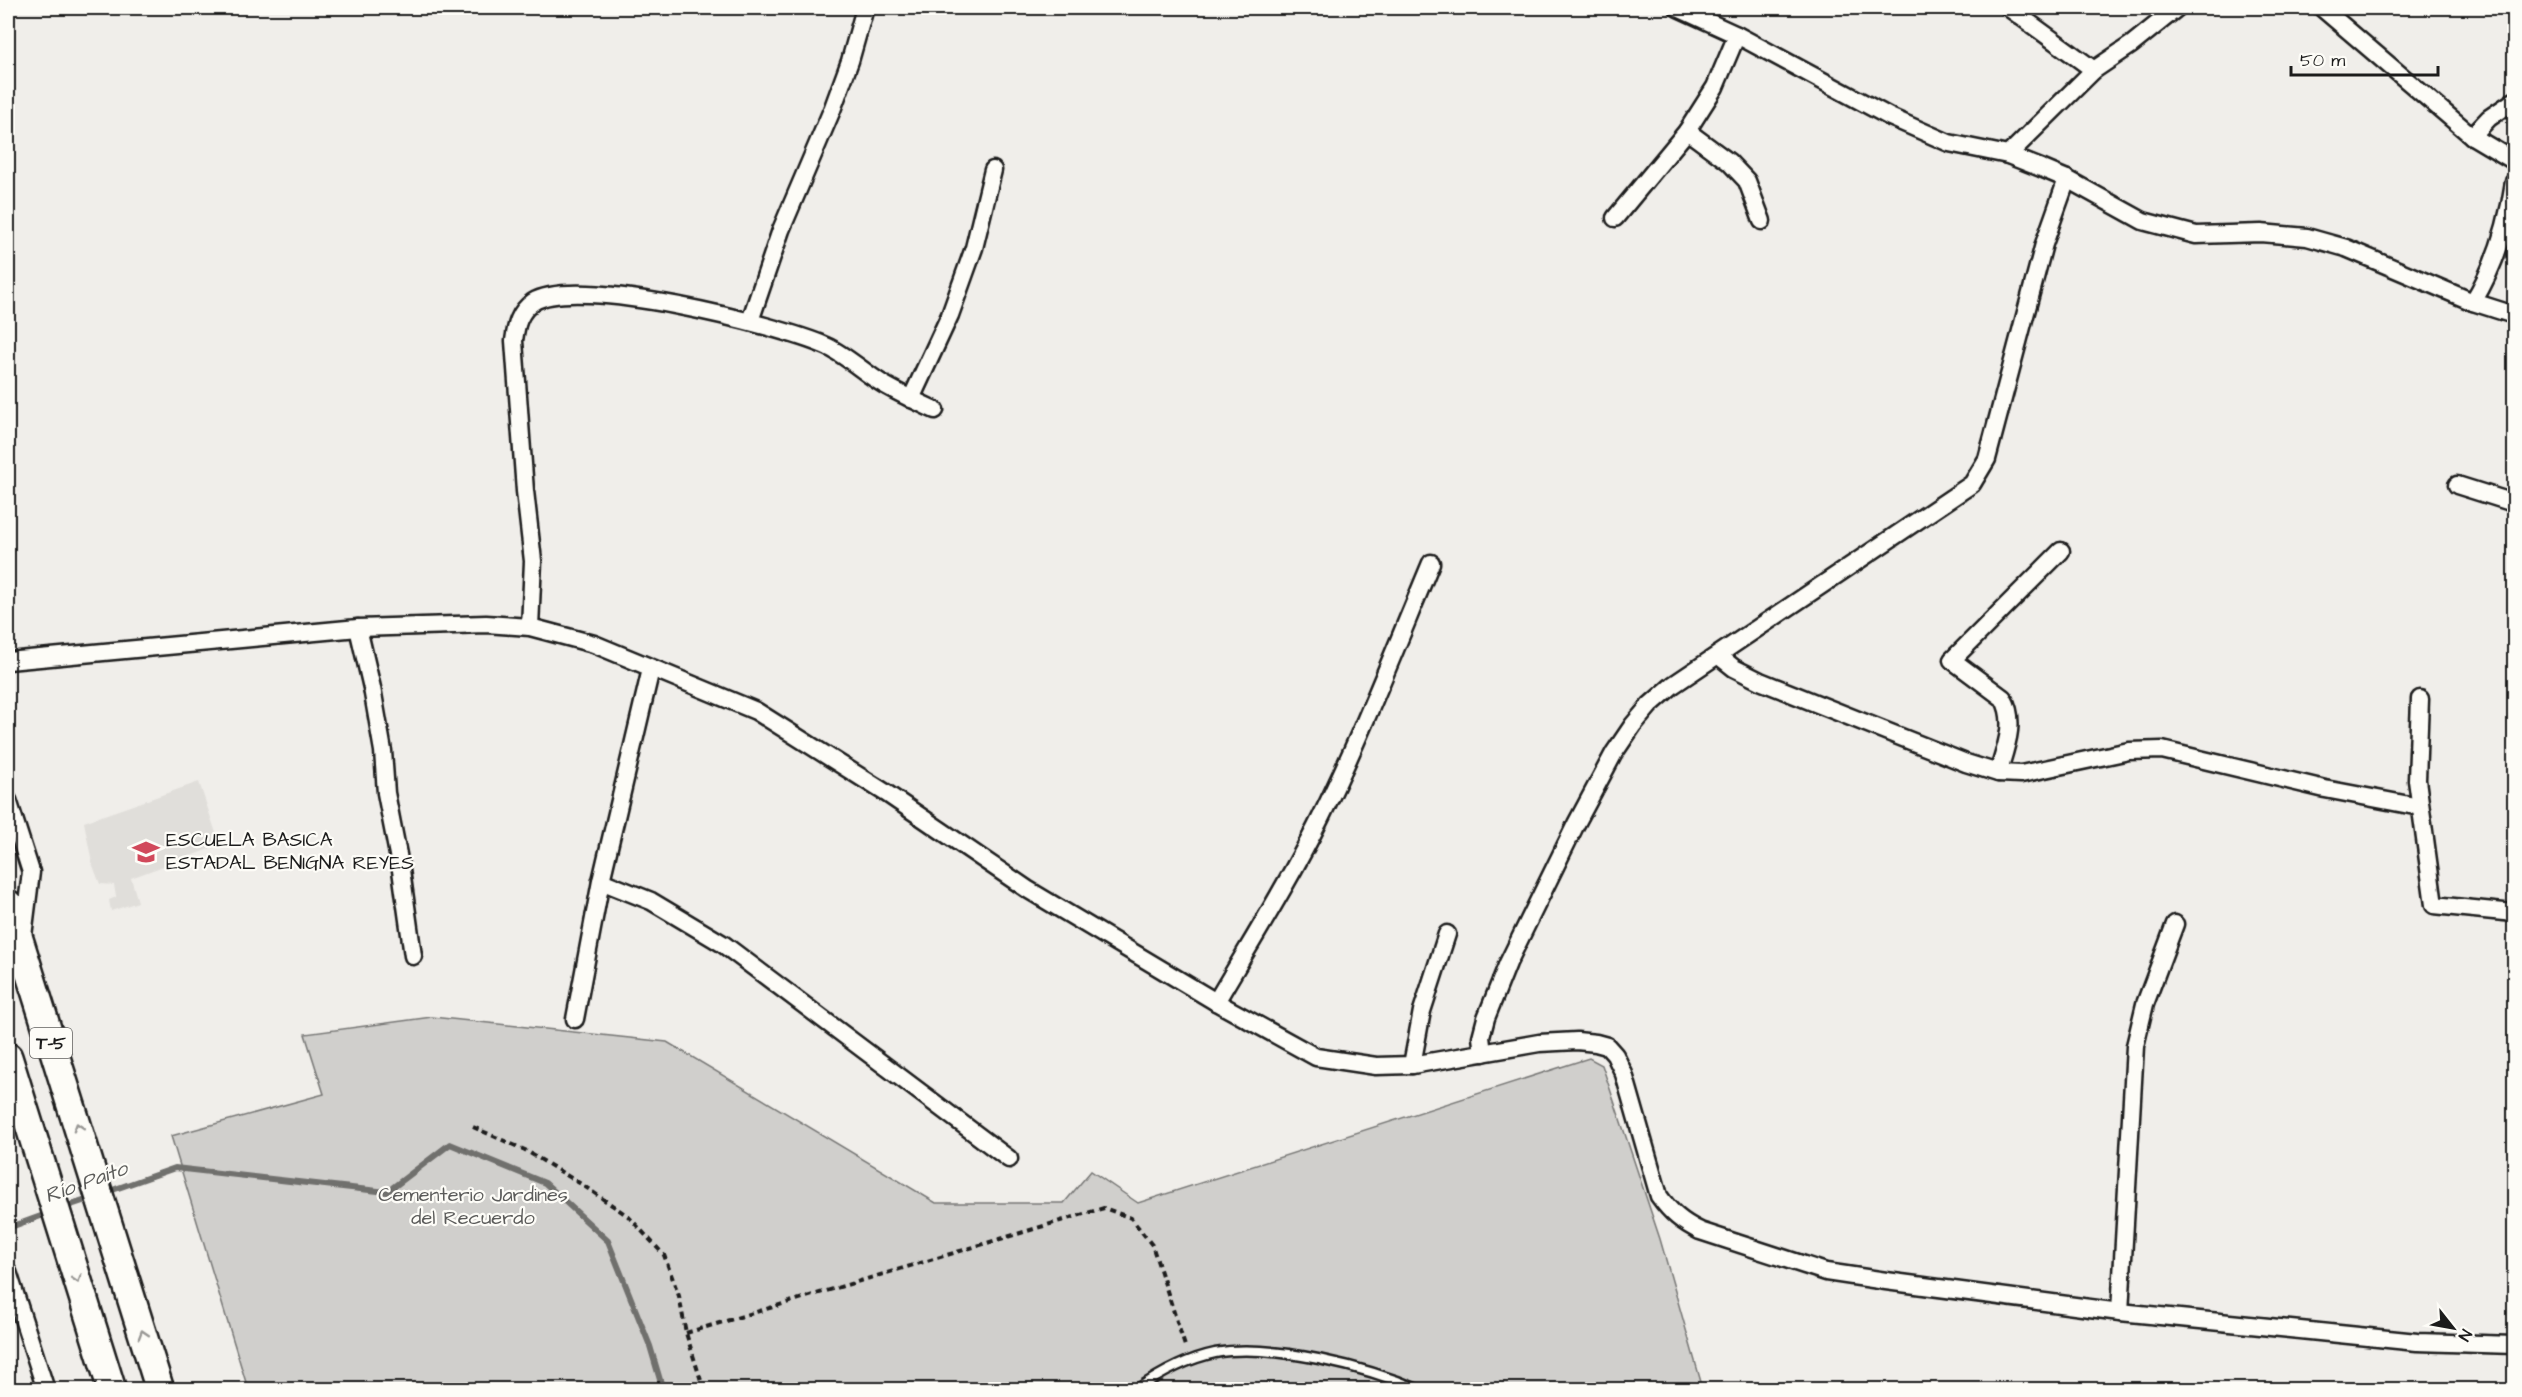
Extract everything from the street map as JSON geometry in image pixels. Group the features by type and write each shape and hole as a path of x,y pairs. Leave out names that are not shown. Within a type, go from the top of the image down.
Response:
{"highway":[{"name":"T-5","path":"8,904 160,1389"},
{"name":"T-5","path":"8,1057 112,1389"}],"street":[{"path":"750,321 781,230 832,110 850,61 865,8"},
{"path":"1678,8 1737,35 1890,117 1949,142 2008,155 2067,179 2143,221 2196,235 2261,232 2307,237 2346,248 2473,302 2514,315"},
{"path":"2009,8 2094,70"},
{"path":"2008,155 2094,70 2131,45 2177,8"},
{"path":"2322,8 2472,136 2514,160"},
{"path":"1615,218 1687,131 1714,87 1737,35"},
{"path":"2472,136 2489,118 2514,101"},
{"path":"1687,131 1730,162 1747,181 1762,220"},
{"path":"911,399 950,315 974,248 993,170"},
{"path":"1483,1053 1481,1036 1486,1017 1530,914 1614,753 1650,705 1673,685 1972,484 1987,459 2044,244 2067,179"},
{"path":"2473,302 2487,279 2511,204 2514,182"},
{"path":"530,627 533,561 525,491 514,341 516,323 523,311 534,301 550,295 584,294 627,298 750,321 793,333 828,347 882,383 935,411"},
{"path":"2457,484 2514,503"},
{"path":"1998,773 2009,727 2008,706 2003,698 1952,660 2061,551"},
{"path":"1216,1002 1319,820 1353,748 1431,563"},
{"path":"8,661 358,628 486,624 530,627 594,644 756,711 886,793 1027,889 1216,1002 1316,1056 1376,1066 1412,1065 1539,1044 1577,1041 1607,1046 1616,1055 1624,1074 1659,1196 1669,1210 1700,1231 1826,1272 2120,1312 2417,1342 2514,1345"},
{"path":"358,628 383,751 386,793 401,870 413,956"},
{"path":"1719,656 1734,668 1761,681 1966,763 1998,773 2021,774 2129,751 2162,750 2325,789 2420,807"},
{"path":"575,1019 600,881 651,669"},
{"path":"2420,699 2417,780 2434,905 2514,913"},
{"path":"8,800 31,872 22,949"},
{"path":"600,881 651,901 723,944 1009,1159"},
{"path":"2120,1312 2135,1046 2145,1004 2175,924"},
{"path":"1412,1065 1422,1011 1447,934"},
{"path":"8,1272 46,1389"}],"lane":[{"path":"1136,1389 1171,1368 1215,1353 1258,1351 1335,1363 1385,1375 1420,1389"}],"path":[{"path":"472,1126 525,1150 581,1184 628,1216 664,1255 679,1296 686,1333 704,1389"},
{"path":"686,1333 1104,1208 1131,1218 1152,1245 1190,1362"}],"shaded area":[{"name":"ESCUELA BASICA ESTADAL BENIGNA REYES","path":"199,782 220,845 131,878 138,902 111,911 109,900 116,897 114,885 100,884 92,863 84,822"}],"green space":[{"name":"Cementerio Jardines del Recuerdo","path":"432,1017 667,1042 936,1203 1064,1203 1091,1171 1138,1203 1589,1058 1602,1065 1660,1239 1703,1389 248,1389 171,1136 324,1094 305,1034"}],"waterway":[{"path":"104,1193 175,1168 387,1192 450,1144 545,1183 608,1241 650,1346 663,1390"},
{"name":"Río Paíto","path":"62,1208 92,1198"},
{"name":"Río Paíto","path":"8,1228 49,1213"}],"place":[{"name":"ESCUELA BASICA ESTADAL BENIGNA REYES","path":"146,852"}]}
